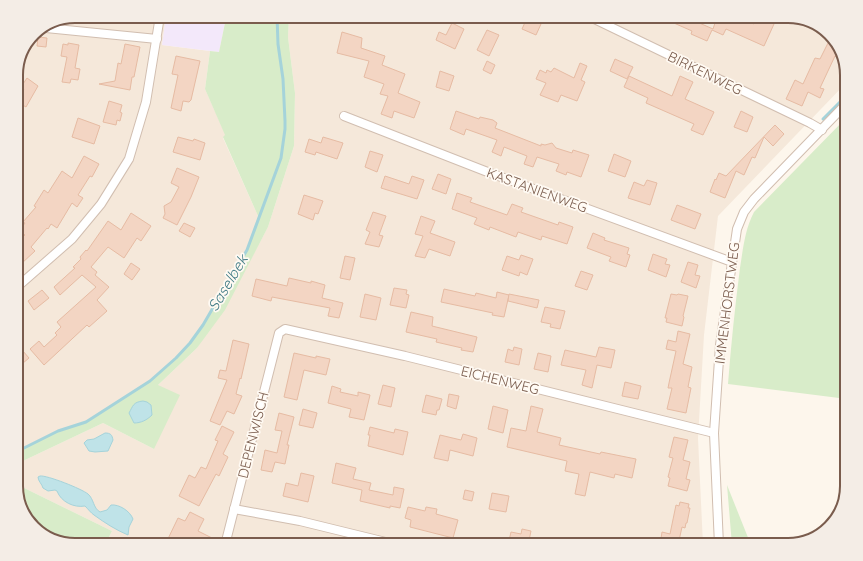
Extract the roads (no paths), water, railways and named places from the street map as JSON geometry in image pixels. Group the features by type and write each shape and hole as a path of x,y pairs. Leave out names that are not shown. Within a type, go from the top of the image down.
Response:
{"street":[{"path":"23,282 72,239 101,204 129,159 146,102 159,23"},
{"name":"BIRKENWEG","path":"603,23 822,130"},
{"path":"52,29 157,39"},
{"name":"IMMENHORSTWEG","path":"719,538 714,433 720,345 737,229 744,212 754,199 840,111"},
{"name":"KASTANIENWEG","path":"344,116 485,171 732,262"},
{"name":"EICHENWEG","path":"286,329 405,356 714,433"},
{"name":"DEPENWISCH","path":"227,538 279,332 286,329"},
{"path":"234,509 300,521 369,538"}],"water":[{"path":"143,401 151,405 152,415 144,421 134,423 129,413 135,403"},
{"path":"105,433 109,433 113,440 108,451 89,451 84,443 87,440 94,439"},
{"path":"40,476 57,480 85,492 90,496 96,508 100,512 107,510 111,505 124,509 132,516 133,519 129,527 128,535 102,521 85,506 72,505 65,501 57,491 48,491 43,488 38,478"}],"waterway":[{"name":"Saselbek","path":"23,448 58,431 86,422 150,381 176,358 190,343 203,325 247,250 281,158 285,121 283,79 278,44 277,23"},
{"path":"823,119 840,102"}]}
